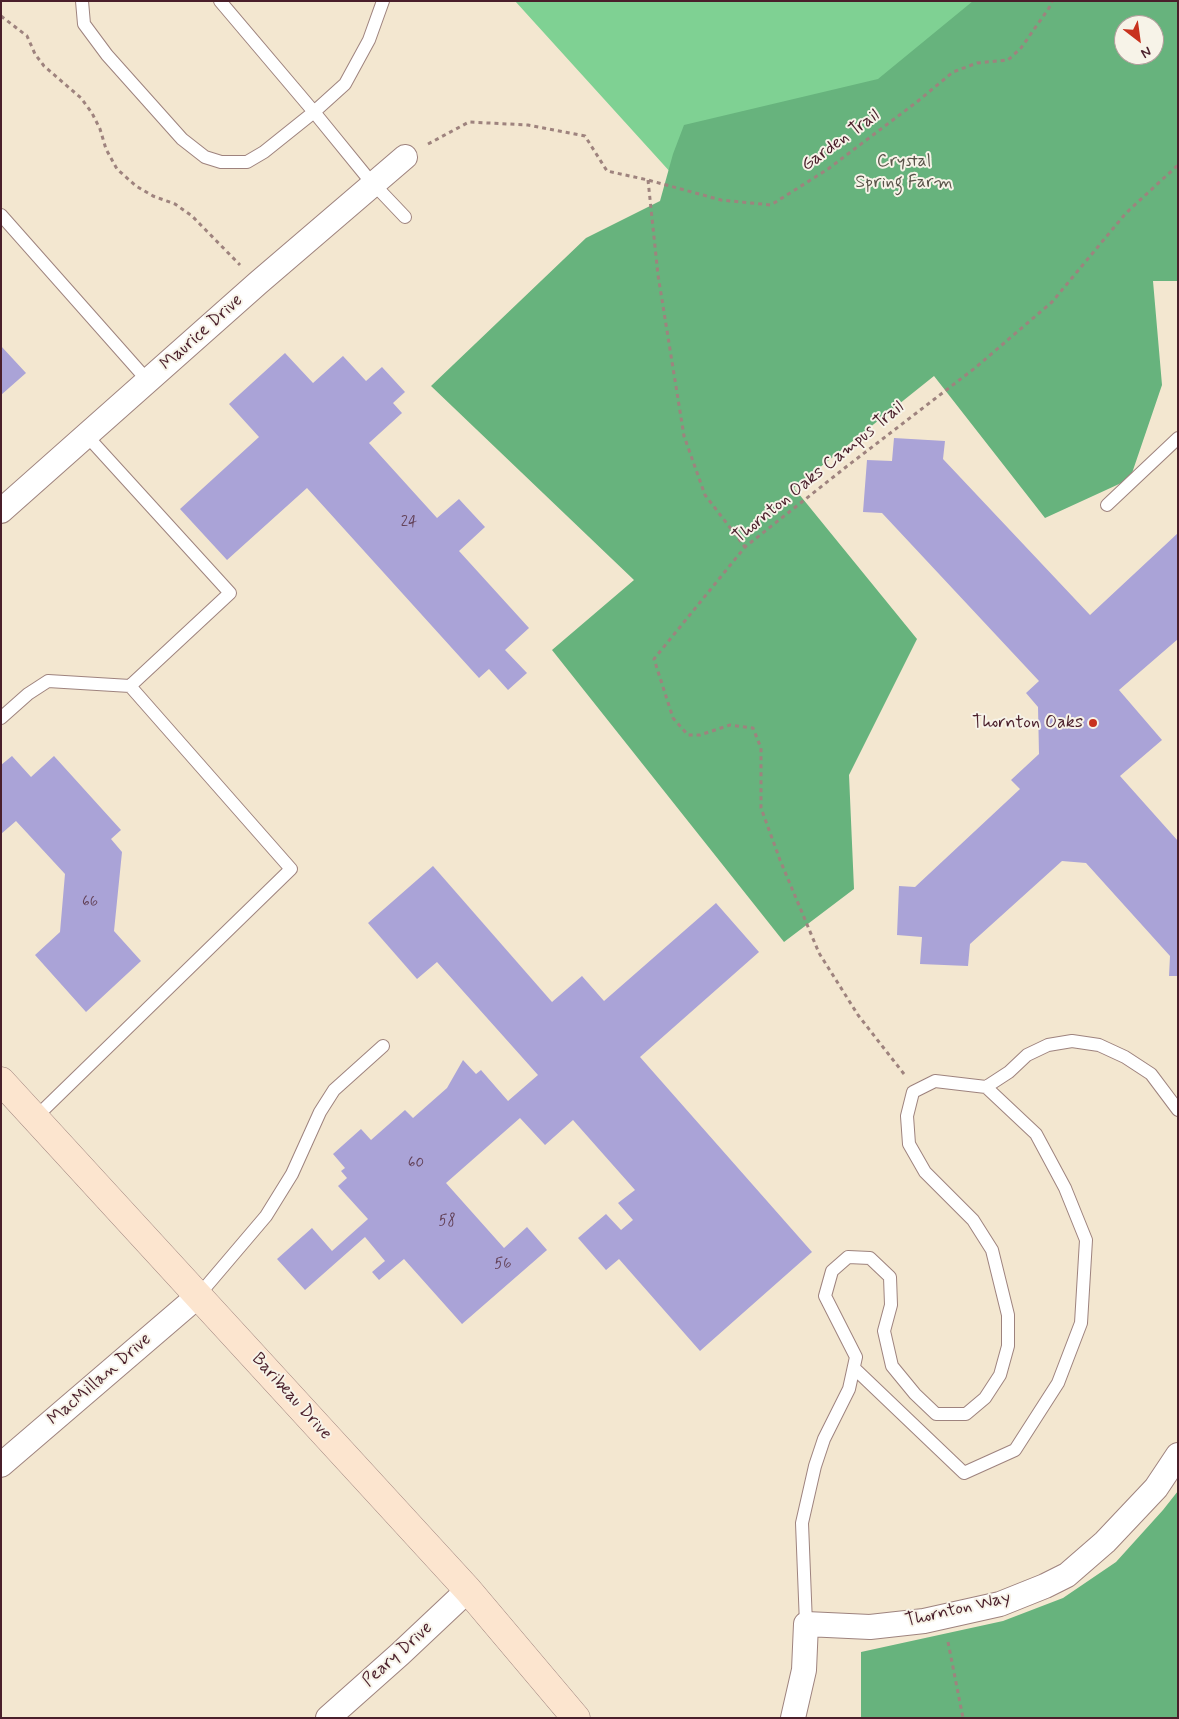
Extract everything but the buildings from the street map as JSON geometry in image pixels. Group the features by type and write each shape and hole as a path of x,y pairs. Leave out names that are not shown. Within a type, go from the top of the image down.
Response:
{"street":[{"name":"Maurice Drive","path":"1,512 258,283 404,157"},
{"name":"Baribeau Drive","path":"1,1081 468,1590 576,1718"},
{"name":"MacMillan Drive","path":"1,1465 198,1296"},
{"name":"Thornton Way","path":"806,1624 870,1627 924,1621 1000,1604 1045,1586 1067,1575 1105,1542 1156,1488 1178,1454"},
{"name":"Peary Drive","path":"328,1718 468,1590"},
{"path":"793,1718 804,1670 806,1624"}],"lane":[{"path":"82,1 84,24 107,55 182,139 205,157 221,162 247,162 264,152 346,84 369,40 383,1"},
{"path":"220,1 374,184 405,217"},
{"path":"1,215 148,381"},
{"path":"87,436 230,593 130,686"},
{"path":"1107,504 1178,438"},
{"path":"1,718 28,694 48,681 130,686 291,869 35,1118"},
{"path":"986,1087 1009,1072 1027,1055 1048,1045 1072,1041 1099,1044 1125,1057 1151,1074 1178,1110"},
{"path":"198,1296 266,1216 292,1174 320,1112 334,1090 383,1046"},
{"path":"806,1624 802,1522 814,1466 824,1439 849,1389 856,1357 825,1296 832,1271 848,1257 870,1258 890,1277 891,1305 884,1331 892,1366 915,1394 936,1414 966,1414 985,1398 1000,1375 1008,1346 1008,1316 992,1250 973,1220 925,1172 909,1144 906,1116 913,1092 935,1081 986,1087 1036,1134 1065,1188 1086,1240 1081,1323 1058,1384 1015,1450 964,1473 854,1368"}],"path":[{"name":"Garden Trail","path":"404,157 469,122 528,125 585,136 607,171 721,200 771,206 828,169 918,102 953,72 978,63 1008,60 1021,48 1052,1"},
{"path":"1,16 28,36 35,54 44,66 81,98 96,121 106,149 117,169 136,186 153,196 175,204 192,216 258,283"},
{"name":"Thornton Oaks Campus Trail","path":"913,1092 901,1069 858,1015 819,953 780,860 761,808 760,748 753,728 730,725 700,735 688,735 673,718 654,659 745,547 975,368 1052,302 1126,213 1178,165"},
{"path":"648,180 658,275 684,436 705,495 745,547"},
{"path":"943,1617 963,1718"}],"green space":[{"name":"Crystal Spring Farm","path":"515,1 1178,1 1178,164 888,412"},
{"path":"973,1 1178,1 1178,281 1153,281 1162,385 1130,479 1045,518 934,376 794,488 917,639 849,775 854,889 784,942 552,650 634,580 431,386 586,238 660,201 673,154 684,125 878,79"},
{"path":"1178,1491 1178,1718 861,1718 861,1652 1003,1621 1063,1598 1116,1562"}],"place":[{"name":"Thornton Oaks","path":"1093,723"}]}
